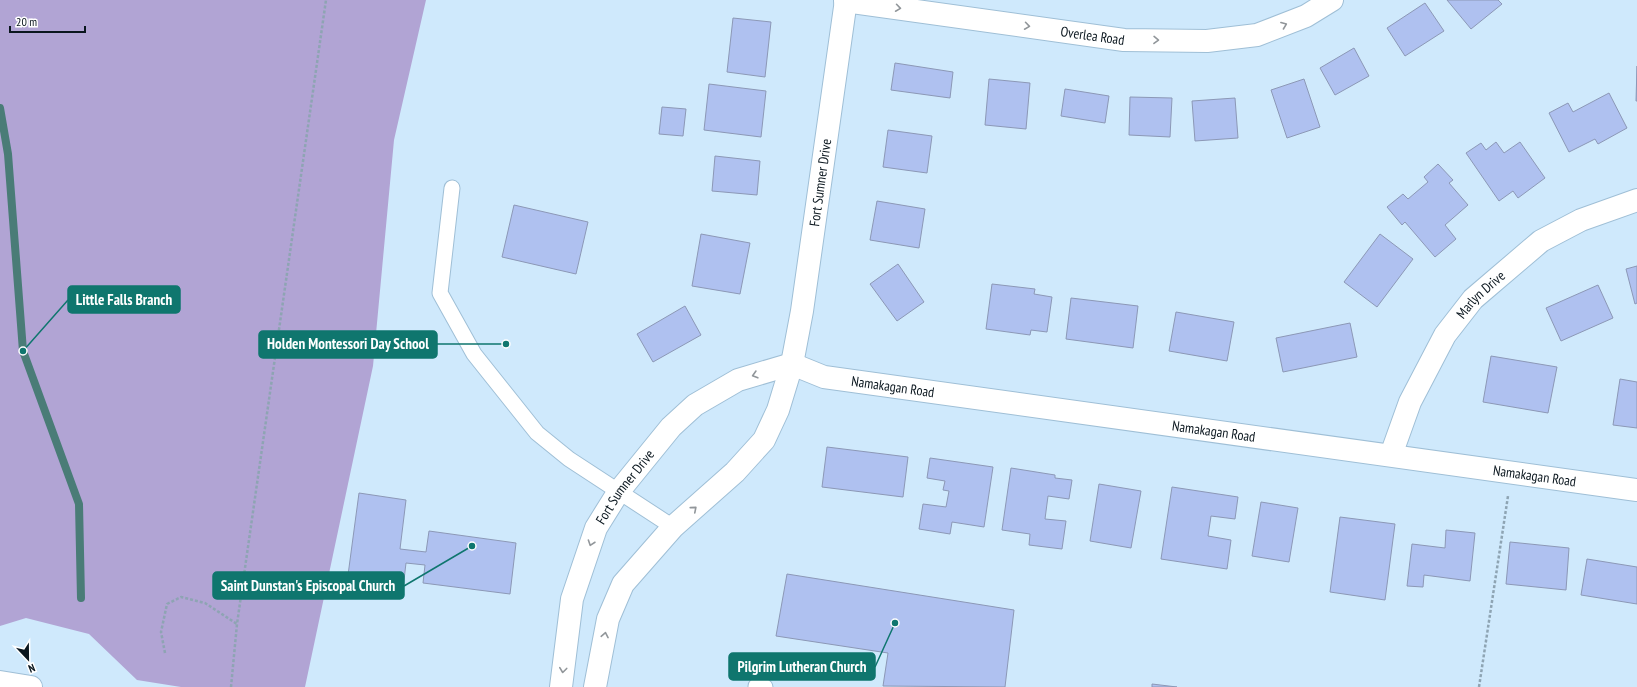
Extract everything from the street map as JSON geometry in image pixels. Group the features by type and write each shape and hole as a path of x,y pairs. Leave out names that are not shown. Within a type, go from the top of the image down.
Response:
{"street":[{"name":"Overlea Road","path":"846,0 1124,40 1207,41 1257,35 1306,16 1332,0"},
{"name":"Fort Sumner Drive","path":"595,687 608,619 623,584 673,527 735,472 764,440 778,410 792,364 802,311 846,0"},
{"name":"Marlyn Drive","path":"1391,455 1410,402 1445,335 1474,299 1541,241 1581,220 1637,200"},
{"name":"Fort Sumner Drive","path":"561,687 572,599 596,528 619,491 671,427 695,405 738,380 792,364"},
{"name":"Namakagan Road","path":"792,364 824,377 1511,471 1637,490"},
{"path":"0,682 30,687"}],"lane":[{"path":"452,188 440,293 474,354 536,433 569,459 673,527"},
{"path":"756,687 765,687"}],"path":[{"path":"232,685 237,624 326,0"},
{"path":"1479,687 1511,471"},
{"path":"165,653 161,632 167,604 181,597 205,603 237,624"}],"shaded area":[{"path":"0,0 426,0 394,140 373,366 305,687 181,687 137,680 89,634 26,618 0,626"}],"building":[{"path":"1447,0 1498,0 1502,4 1471,29"},
{"path":"1425,3 1444,31 1405,56 1387,28"},
{"path":"733,18 771,22 765,77 727,72"},
{"path":"1354,48 1369,76 1335,95 1320,68"},
{"path":"895,63 953,72 950,98 891,90"},
{"path":"1637,66 1637,101 1636,101"},
{"path":"989,79 1030,83 1026,129 985,125"},
{"path":"1304,79 1320,127 1287,138 1271,90"},
{"path":"709,84 766,91 761,137 704,130"},
{"path":"1065,89 1109,96 1105,123 1061,116"},
{"path":"1609,93 1627,128 1598,144 1595,139 1569,152 1549,113 1568,103 1573,112"},
{"path":"1130,97 1172,98 1170,137 1129,135"},
{"path":"1235,98 1238,138 1195,141 1192,101"},
{"path":"662,107 686,109 683,136 659,134"},
{"path":"888,130 932,136 927,173 883,167"},
{"path":"1496,142 1504,153 1520,142 1545,178 1518,198 1513,191 1499,201 1466,153 1481,143 1486,150"},
{"path":"715,156 760,161 757,195 712,191"},
{"path":"1438,164 1453,180 1449,183 1468,205 1445,225 1456,239 1435,257 1405,222 1402,225 1387,207 1403,194 1408,199 1428,182 1424,177"},
{"path":"877,201 925,209 919,248 870,240"},
{"path":"514,205 588,222 576,274 502,257"},
{"path":"701,234 750,243 740,294 692,286"},
{"path":"1380,234 1413,259 1377,307 1344,282"},
{"path":"898,264 924,302 897,321 870,284"},
{"path":"1637,266 1637,303 1635,304 1626,269"},
{"path":"992,284 1035,289 1034,294 1052,297 1047,332 1031,330 1030,335 986,329"},
{"path":"1598,285 1613,318 1561,341 1546,308"},
{"path":"1071,298 1138,306 1133,348 1066,339"},
{"path":"685,306 701,335 653,362 637,334"},
{"path":"1176,312 1234,322 1227,361 1169,351"},
{"path":"1350,323 1357,357 1283,372 1276,338"},
{"path":"1491,356 1557,367 1548,413 1483,402"},
{"path":"1620,379 1637,382 1637,428 1613,425"},
{"path":"827,447 908,457 903,497 822,487"},
{"path":"930,458 993,467 984,527 952,522 950,534 919,529 923,504 946,507 949,491 943,490 945,481 927,478"},
{"path":"1011,468 1055,475 1055,478 1072,480 1069,499 1048,496 1045,519 1066,521 1062,549 1029,545 1030,534 1002,530"},
{"path":"1099,484 1141,491 1131,548 1090,541"},
{"path":"1172,487 1238,497 1235,519 1211,516 1208,536 1231,540 1227,569 1161,559"},
{"path":"359,493 406,500 400,549 426,552 429,531 516,543 510,594 423,583 425,565 406,563 402,597 346,590"},
{"path":"1261,502 1298,508 1289,562 1252,556"},
{"path":"1340,517 1395,524 1385,600 1330,592"},
{"path":"1446,530 1475,533 1470,581 1424,575 1423,587 1407,586 1412,544 1445,548"},
{"path":"1510,542 1569,548 1566,590 1506,584"},
{"path":"1587,559 1637,567 1637,604 1581,595"},
{"path":"787,574 1014,610 1005,687 883,686 888,653 776,636"},
{"path":"1152,684 1177,687 1152,687"}],"waterway":[{"path":"0,108 8,154 23,351 79,504 81,598"}],"place":[{"name":"Holden Montessori Day School","path":"506,344"},
{"name":"Little Falls Branch","path":"23,351"},
{"name":"Saint Dunstan's Episcopal Church","path":"472,546"},
{"name":"Pilgrim Lutheran Church","path":"895,623"}]}
